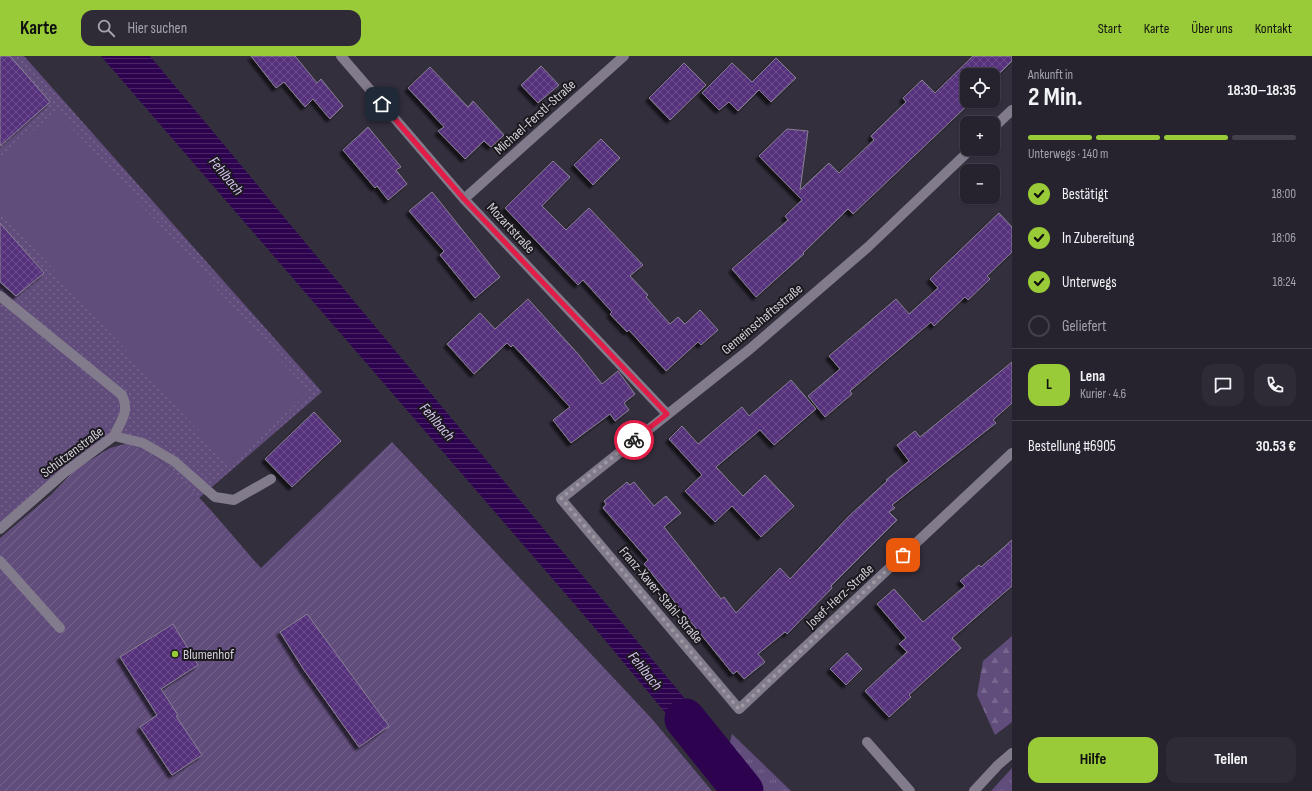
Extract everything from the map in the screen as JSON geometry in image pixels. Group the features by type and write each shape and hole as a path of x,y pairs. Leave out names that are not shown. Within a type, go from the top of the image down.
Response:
{"street":[{"name":"Mozartstraße","path":"341,56 464,199 667,414"},
{"name":"Michael-Ferstl-Straße","path":"464,199 624,56"},
{"path":"1000,121 1012,110"},
{"name":"Gemeinschaftsstraße","path":"561,498 750,349 868,247 964,156"},
{"path":"0,296 122,395 126,404 125,412 114,436"},
{"name":"Schützenstraße","path":"0,528 64,473 114,436 143,443 174,461 215,497 234,500 271,479"},
{"name":"Josef-Herz-Straße","path":"739,709 1012,453"},
{"name":"Franz-Xaver-Stahl-Straße","path":"561,498 739,709"},
{"path":"0,561 60,628"},
{"path":"867,742 910,791"},
{"path":"974,791 998,765 1012,753"}],"green space":[{"path":"0,56 24,56 322,392 198,499 158,458 135,446 105,437 0,528"},
{"path":"56,110 309,392 229,465 0,210 0,161"},
{"path":"392,442 652,719 712,791 0,791 0,538 51,495 76,469 110,448 128,443 150,453 167,466 195,493 261,568"},
{"path":"1012,636 1012,722 995,735 977,695 983,661"},
{"path":"732,734 791,791 722,791 720,783"},
{"path":"1012,768 1012,791 991,791"}],"water":[{"path":"101,56 150,56 726,748 718,776 589,621"}],"building":[{"path":"0,56 10,56 50,102 0,146"},
{"path":"251,56 295,56 317,83 321,79 343,106 330,119 313,99 305,107 284,82 276,88"},
{"path":"973,56 1012,56 1012,61 1000,73 1000,68 961,68"},
{"path":"776,58 796,78 771,102 759,90 738,111 729,102 719,110 702,93 732,63 752,82"},
{"path":"684,63 706,85 670,120 649,98"},
{"path":"541,66 559,85 538,103 521,85"},
{"path":"430,67 468,107 473,101 504,135 491,147 484,141 465,159 438,131 444,127 408,88"},
{"path":"960,69 960,108 965,108 853,214 848,209 803,253 804,254 756,297 732,269 788,220 785,216 802,200 759,156 787,129 808,131 800,190 829,163 839,173 874,140 871,136 906,102 903,98 922,80 935,93"},
{"path":"368,127 401,167 396,170 407,184 388,200 377,186 375,188 343,150"},
{"path":"601,139 620,158 593,185 574,165"},
{"path":"553,161 570,177 542,206 566,230 589,208 643,265 630,276 648,295 646,297 670,324 678,317 685,324 700,310 718,330 701,345 698,342 666,371 629,330 627,332 610,314 612,312 583,280 578,285 505,208"},
{"path":"432,192 500,277 475,298 440,255 444,251 409,211"},
{"path":"999,213 1012,227 1012,252 987,276 990,279 968,300 965,297 934,326 931,322 850,391 852,394 825,417 808,396 840,369 829,356 896,299 909,314 938,288 930,279"},
{"path":"0,223 44,273 16,296 0,282"},
{"path":"528,299 579,355 602,384 618,371 635,394 624,403 629,410 615,421 610,414 571,443 553,420 570,407 513,345 511,347 507,343 474,374 447,344 480,313 495,329"},
{"path":"1012,362 1012,403 993,420 996,423 892,505 895,508 889,512 897,520 831,586 832,588 787,634 785,632 758,654 765,662 744,679 737,671 733,674 644,564 648,560 603,508 606,504 604,501 627,482 630,485 634,482 654,506 666,496 681,513 664,527 721,599 724,597 736,613 780,568 790,579 848,517 887,481 886,480 909,461 897,445 915,431 920,437"},
{"path":"791,380 816,409 774,445 760,430 716,467 743,496 765,475 794,506 761,537 732,506 715,522 685,491 702,475 669,439 682,426 698,444 742,407 749,416"},
{"path":"314,412 341,441 292,487 265,459"},
{"path":"1012,540 1012,586 952,638 961,648 909,695 911,697 889,717 865,691 907,652 899,644 906,638 877,604 894,589 923,622 965,586 960,581 979,565 981,567"},
{"path":"307,614 389,726 359,747 304,670 280,632"},
{"path":"173,624 198,665 161,689 178,715 176,716 202,755 172,775 140,727 157,715 120,657"},
{"path":"847,653 862,669 846,685 830,669"}],"waterway":[{"name":"Fehlbach","path":"685,719 743,791"}],"way so far":[{"path":"634,440 561,498 739,709 903,555"}],"place":[{"name":"Blumenhof","path":"175,654"}],"route":[{"path":"382,104 464,199 667,414 634,440"}]}
